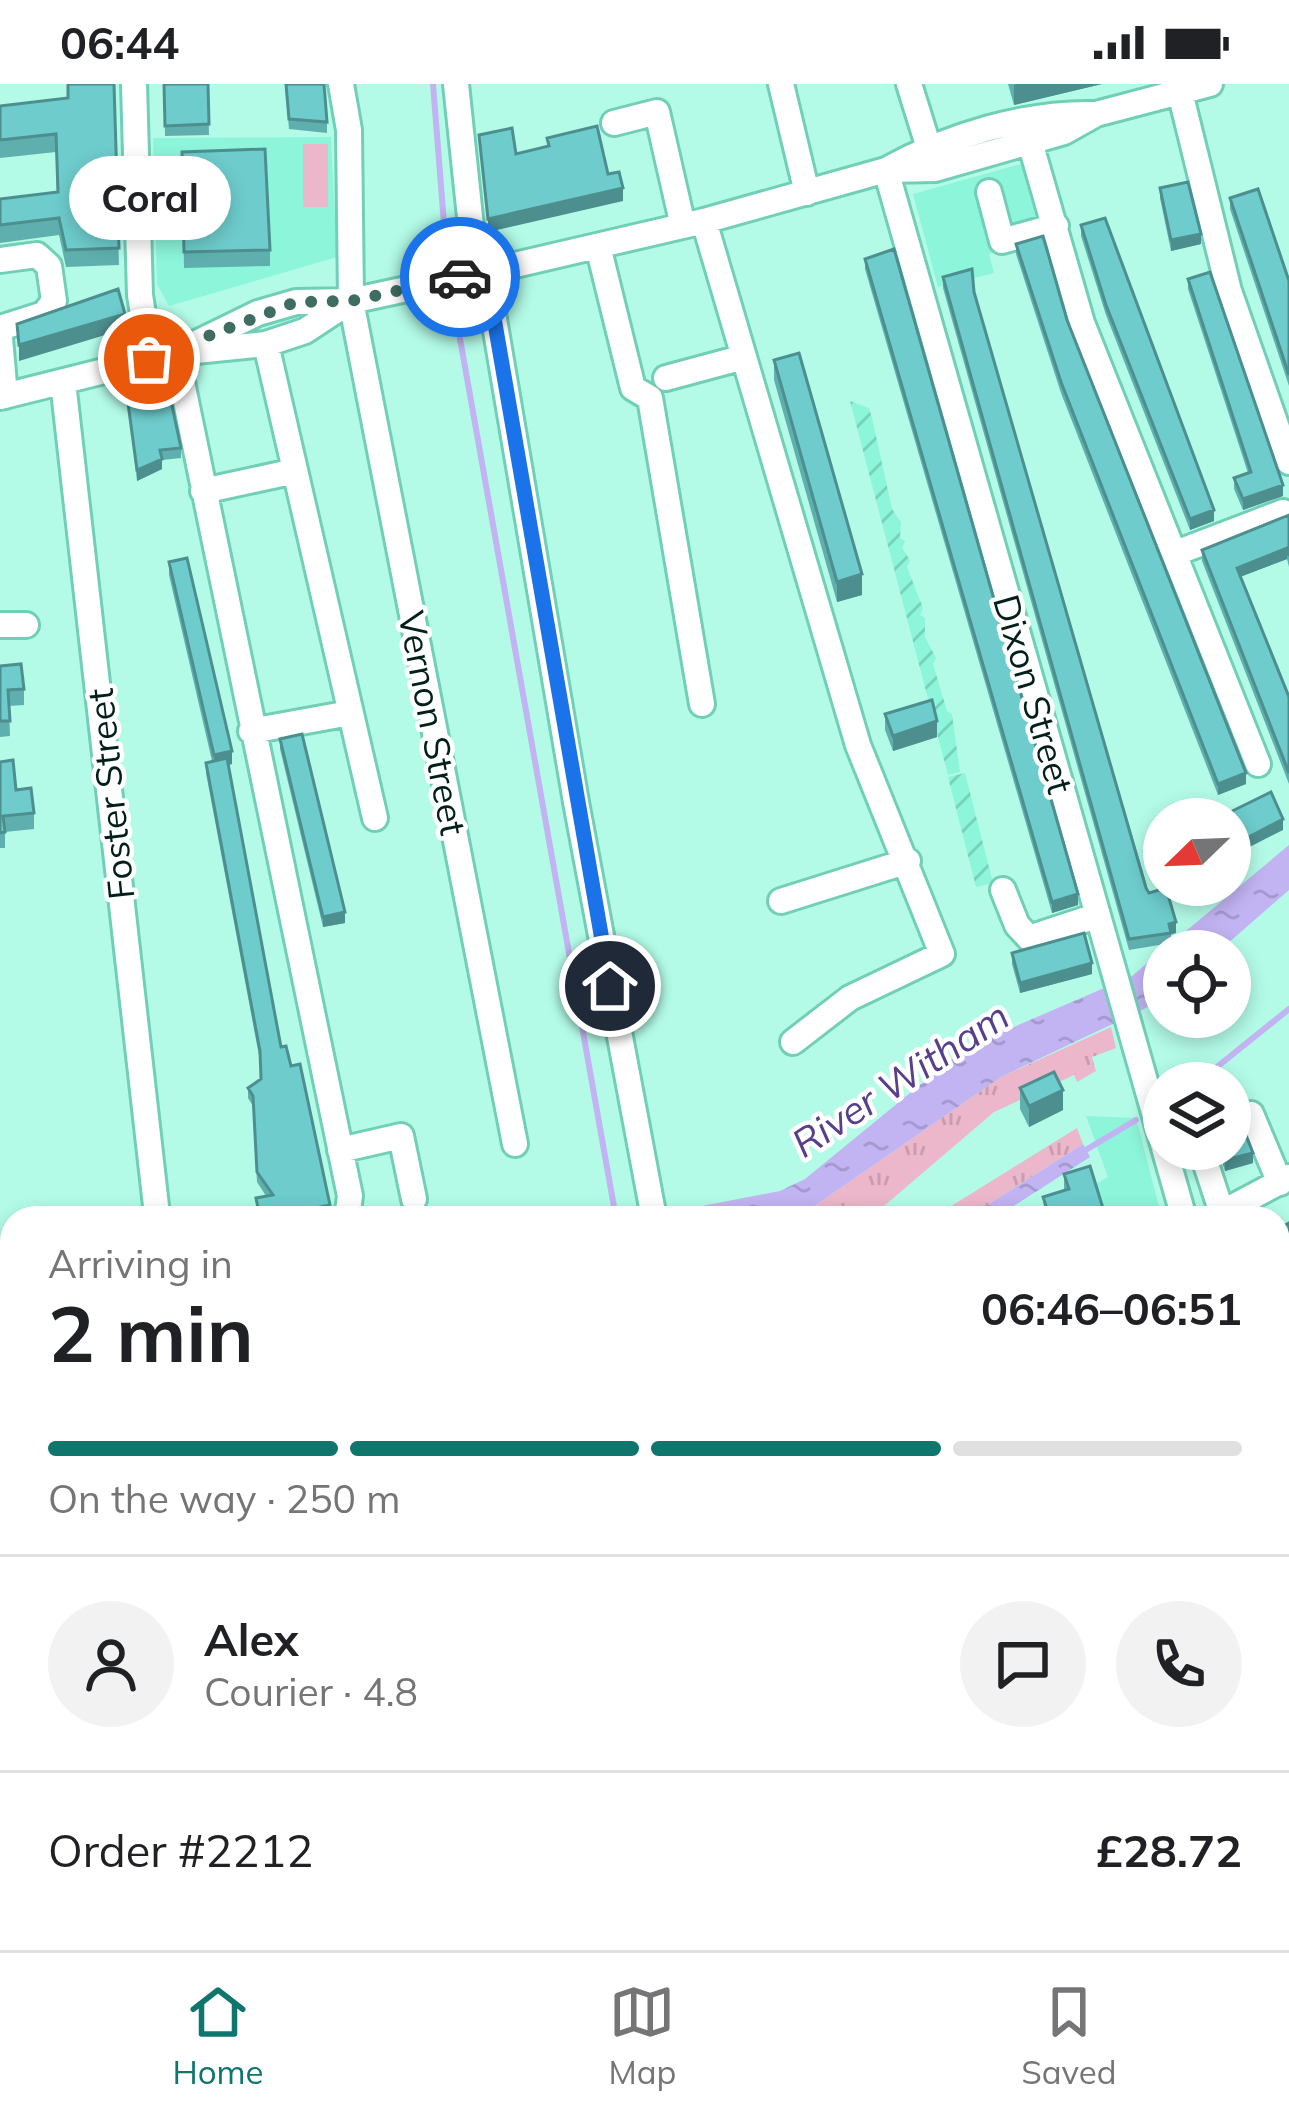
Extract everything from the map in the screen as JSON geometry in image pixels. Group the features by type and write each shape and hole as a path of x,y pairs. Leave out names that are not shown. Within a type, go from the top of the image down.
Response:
{"street":[{"path":"134,84 140,295 149,359"},
{"name":"Vernon Street","path":"341,84 349,130 351,301 515,1144"},
{"path":"456,84 476,274 652,1206"},
{"path":"782,84 807,193"},
{"path":"909,84 932,157"},
{"path":"932,157 1030,142 1096,114 1210,84"},
{"path":"1180,92 1229,291 1289,462"},
{"path":"614,123 657,112 744,357 859,745 942,954 850,998 793,1042"},
{"path":"176,353 258,313 296,302 351,301 598,246 932,157 1058,113 1096,114"},
{"path":"1030,142 1082,323 1258,764"},
{"name":"Dixon Street","path":"886,170 1180,1206"},
{"path":"989,192 1002,241 1056,226"},
{"path":"598,246 633,388 650,398 702,704"},
{"path":"0,260 37,255 49,266 54,301 44,314 0,328"},
{"path":"0,338 3,397 176,353 266,344 305,331 351,301"},
{"path":"266,344 375,818"},
{"path":"176,353 349,1206"},
{"path":"666,378 744,357"},
{"name":"Foster Street","path":"63,382 156,1206"},
{"path":"203,490 295,471"},
{"path":"1176,553 1282,512"},
{"path":"251,731 350,713"},
{"path":"781,901 908,861"},
{"path":"1003,890 1017,925 1029,938 1096,916"},
{"path":"1236,1206 1284,1180 1251,1114"},
{"path":"340,1150 401,1136 414,1199"},
{"path":"1206,1170 1215,1206"}],"shaded area":[{"path":"331,137 337,257 169,306 157,284 153,138"},
{"path":"1021,164 1042,238 989,254 994,273 938,287 913,194"},
{"path":"850,401 869,408 872,418 892,509 901,522 902,548 910,560 907,567 923,608 925,637 936,658 933,664 947,711 952,714 960,772 948,775"},
{"path":"965,773 993,883 976,887 948,777"},
{"path":"1086,1116 1136,1118 1143,1170 1150,1170 1159,1206 1058,1206 1108,1177"}],"green space":[{"path":"303,144 328,144 328,207 303,207"},
{"path":"1111,1027 1116,1048 1092,1057 1096,1071 1077,1082 1074,1075 994,1112 884,1206 814,1206 1001,1077"},
{"path":"1077,1128 1083,1144 986,1206 951,1206"}],"water":[{"path":"1289,845 1289,890 1243,930 1187,930 1216,906 1251,906 1251,877"},
{"path":"1143,967 1143,1009 1001,1077 814,1206 702,1206 780,1191 805,1179 965,1048 1132,976"},
{"path":"1083,1144 1090,1157 1014,1206 986,1206"}],"building":[{"path":"68,84 114,84 119,248 66,250 59,218 0,225 0,199 58,192 56,134 0,140 0,106 68,98"},
{"path":"164,84 208,84 209,124 165,126"},
{"path":"286,84 324,84 327,122 289,119"},
{"path":"597,126 608,174 619,172 623,188 488,219 479,135 512,128 516,154 549,146 547,138"},
{"path":"265,149 270,250 184,252 182,152"},
{"path":"1188,182 1201,234 1171,240 1160,188"},
{"path":"1258,189 1289,281 1289,375 1230,198"},
{"path":"1105,218 1214,510 1190,519 1106,305 1081,225"},
{"path":"1043,236 1067,320 1246,773 1218,784 1061,382 1016,244"},
{"path":"894,249 1078,894 1052,902 865,259"},
{"path":"972,269 974,292 1143,878 1143,906 1171,906 1176,922 1169,924 1170,930 1143,930 1143,937 1129,939 943,277"},
{"path":"1210,272 1283,485 1243,499 1234,478 1251,472 1188,279"},
{"path":"118,289 125,314 19,345 17,324"},
{"path":"799,353 862,574 837,582 774,360"},
{"path":"169,392 181,448 160,450 162,459 137,470 128,403"},
{"path":"1289,515 1289,556 1287,548 1237,568 1289,697 1289,773 1202,550"},
{"path":"187,558 232,751 214,755 169,562"},
{"path":"21,664 24,689 8,690 10,721 0,721 0,666"},
{"path":"932,700 937,721 893,736 885,714"},
{"path":"302,734 345,912 323,917 280,739"},
{"path":"227,758 281,1047 286,1046 291,1066 300,1064 330,1205 258,1206 256,1198 273,1195 257,1172 253,1096 248,1088 261,1079 260,1051 206,763"},
{"path":"13,760 16,790 31,788 34,813 3,816 5,832 0,833 0,762"},
{"path":"1271,792 1283,819 1251,836 1251,802"},
{"path":"1084,933 1092,963 1020,983 1012,953"},
{"path":"1054,1072 1063,1090 1029,1106 1020,1088"},
{"path":"1090,1166 1102,1206 1046,1206 1043,1197 1069,1189 1064,1174"}],"waterway":[{"path":"433,84 448,275"},
{"path":"451,288 614,1206"},
{"path":"1223,1062 1289,1009"},
{"path":"1084,1151 1136,1120"}],"way so far":[{"path":"149,359 176,353 258,313 296,302 351,301 460,277"}],"place":[{"name":"Coral","path":"149,359"}],"route":[{"path":"460,277 486,272 610,986"}],"water label":[{"name":"River Witham","path":"900,1079"}]}
